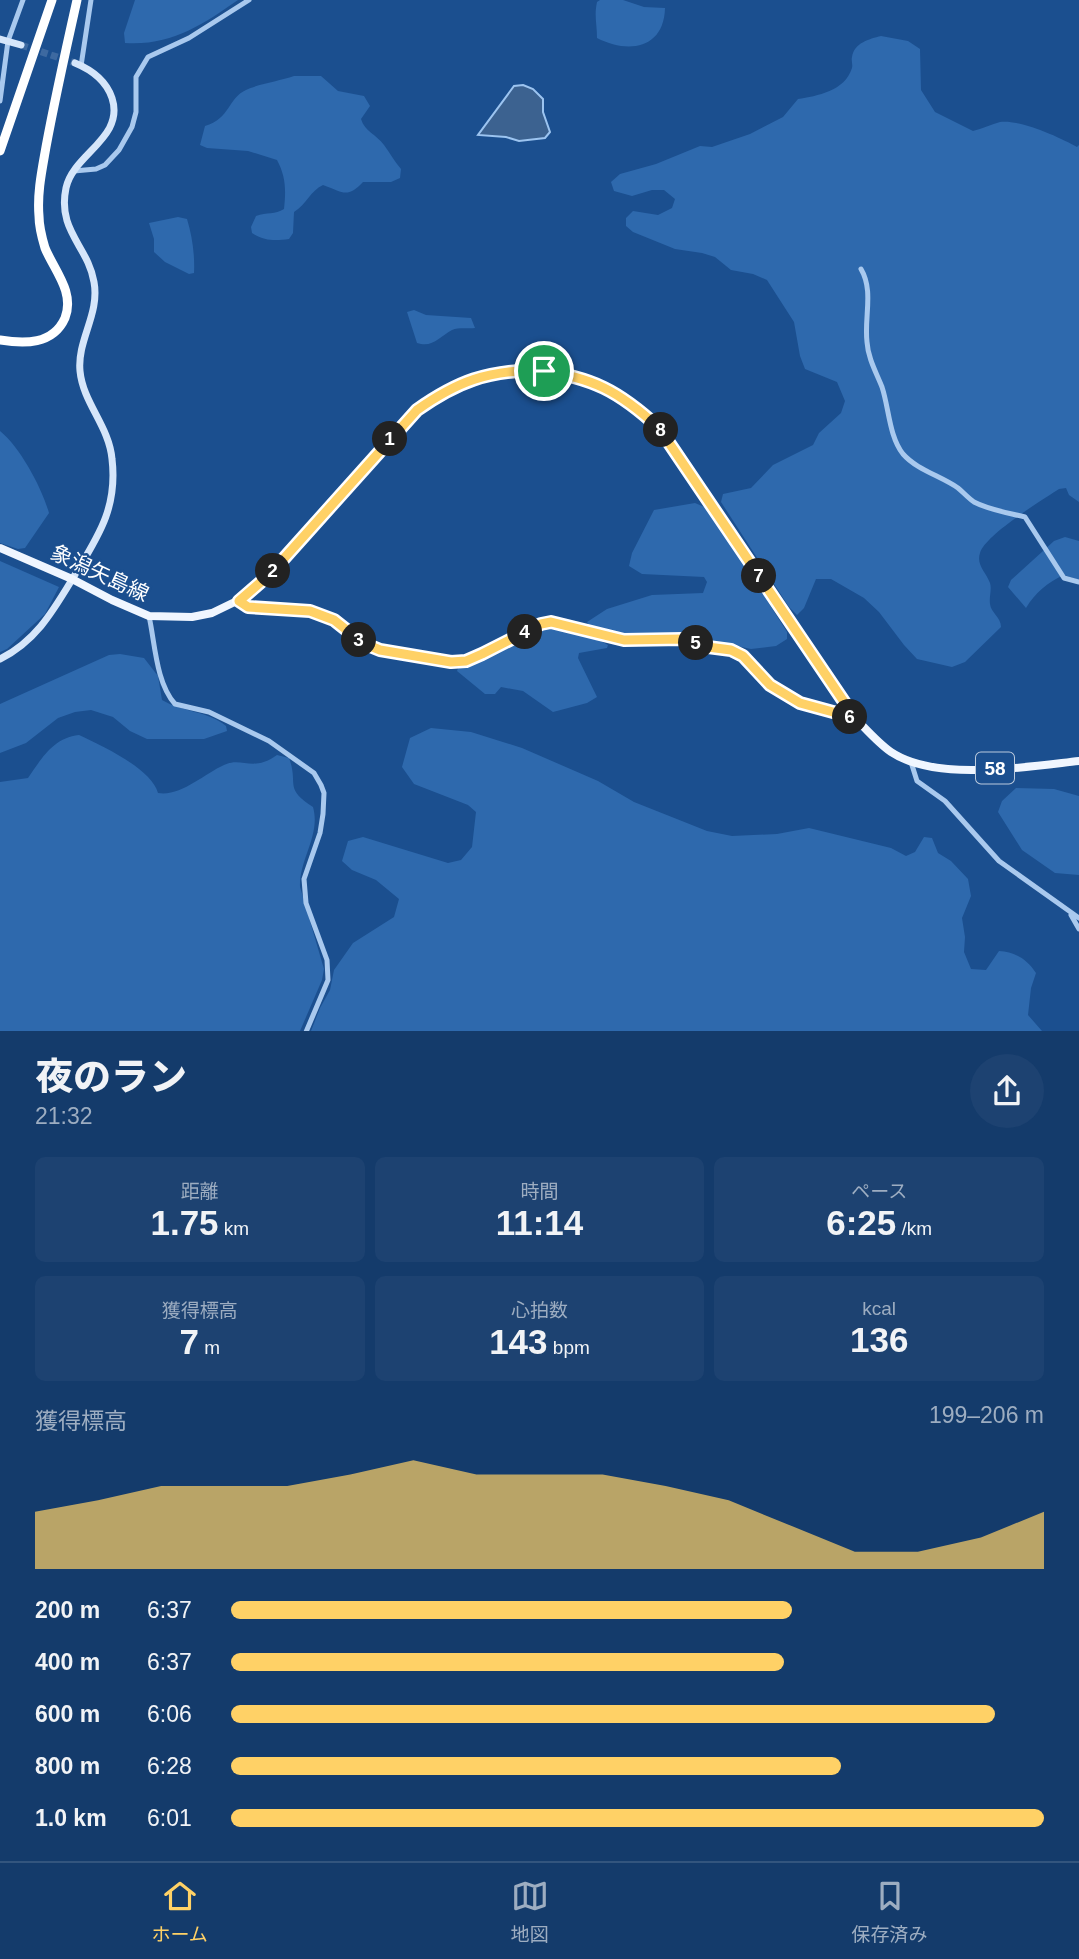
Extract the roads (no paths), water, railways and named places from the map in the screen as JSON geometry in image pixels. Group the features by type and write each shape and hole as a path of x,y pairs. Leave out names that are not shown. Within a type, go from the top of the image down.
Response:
{"highway":[{"path":"0,151 52,0"},
{"path":"0,340 26,344 45,339 59,327 67,309 65,289 41,234 38,205 53,110 77,0"}],"main road":[{"name":"象潟矢島線","path":"0,548 149,616 192,617 212,613 239,601 270,574 417,410 440,394 463,382 502,371 537,370 569,375 598,383 610,390 659,428 855,718 890,751 911,762 934,769 958,770 1079,761"}],"street":[{"path":"0,101 4,40 23,0"},
{"path":"0,659 16,651 46,622 103,527 111,504 112,457 105,431 86,398 79,367 94,309 94,279 69,229 65,213 66,183 101,141 114,116 114,103 103,80 78,64 91,0"},
{"path":"74,171 96,169 105,165 119,150 132,127 136,112 136,77 148,57 189,38 249,0"},
{"path":"4,40 21,45"},
{"path":"860,269 870,299 866,324 872,367 881,387 892,430 903,454 928,472 956,486 974,502 1025,517 1064,578 1079,582"},
{"path":"239,601 248,607 310,611 334,620 363,643 380,650 451,662 466,661 541,624 551,622 624,640 683,639 708,647 731,650 743,656 770,685 800,703 855,718"},
{"path":"149,616 162,678 175,704 209,712 269,741 314,774 321,785 324,793 320,833 304,879 306,903 329,969 328,980 306,1031"},
{"path":"911,762 917,781 945,801 999,861 1079,918"},
{"path":"1069,912 1079,929"}],"tunnel":[{"path":"21,45 75,63"}]}
